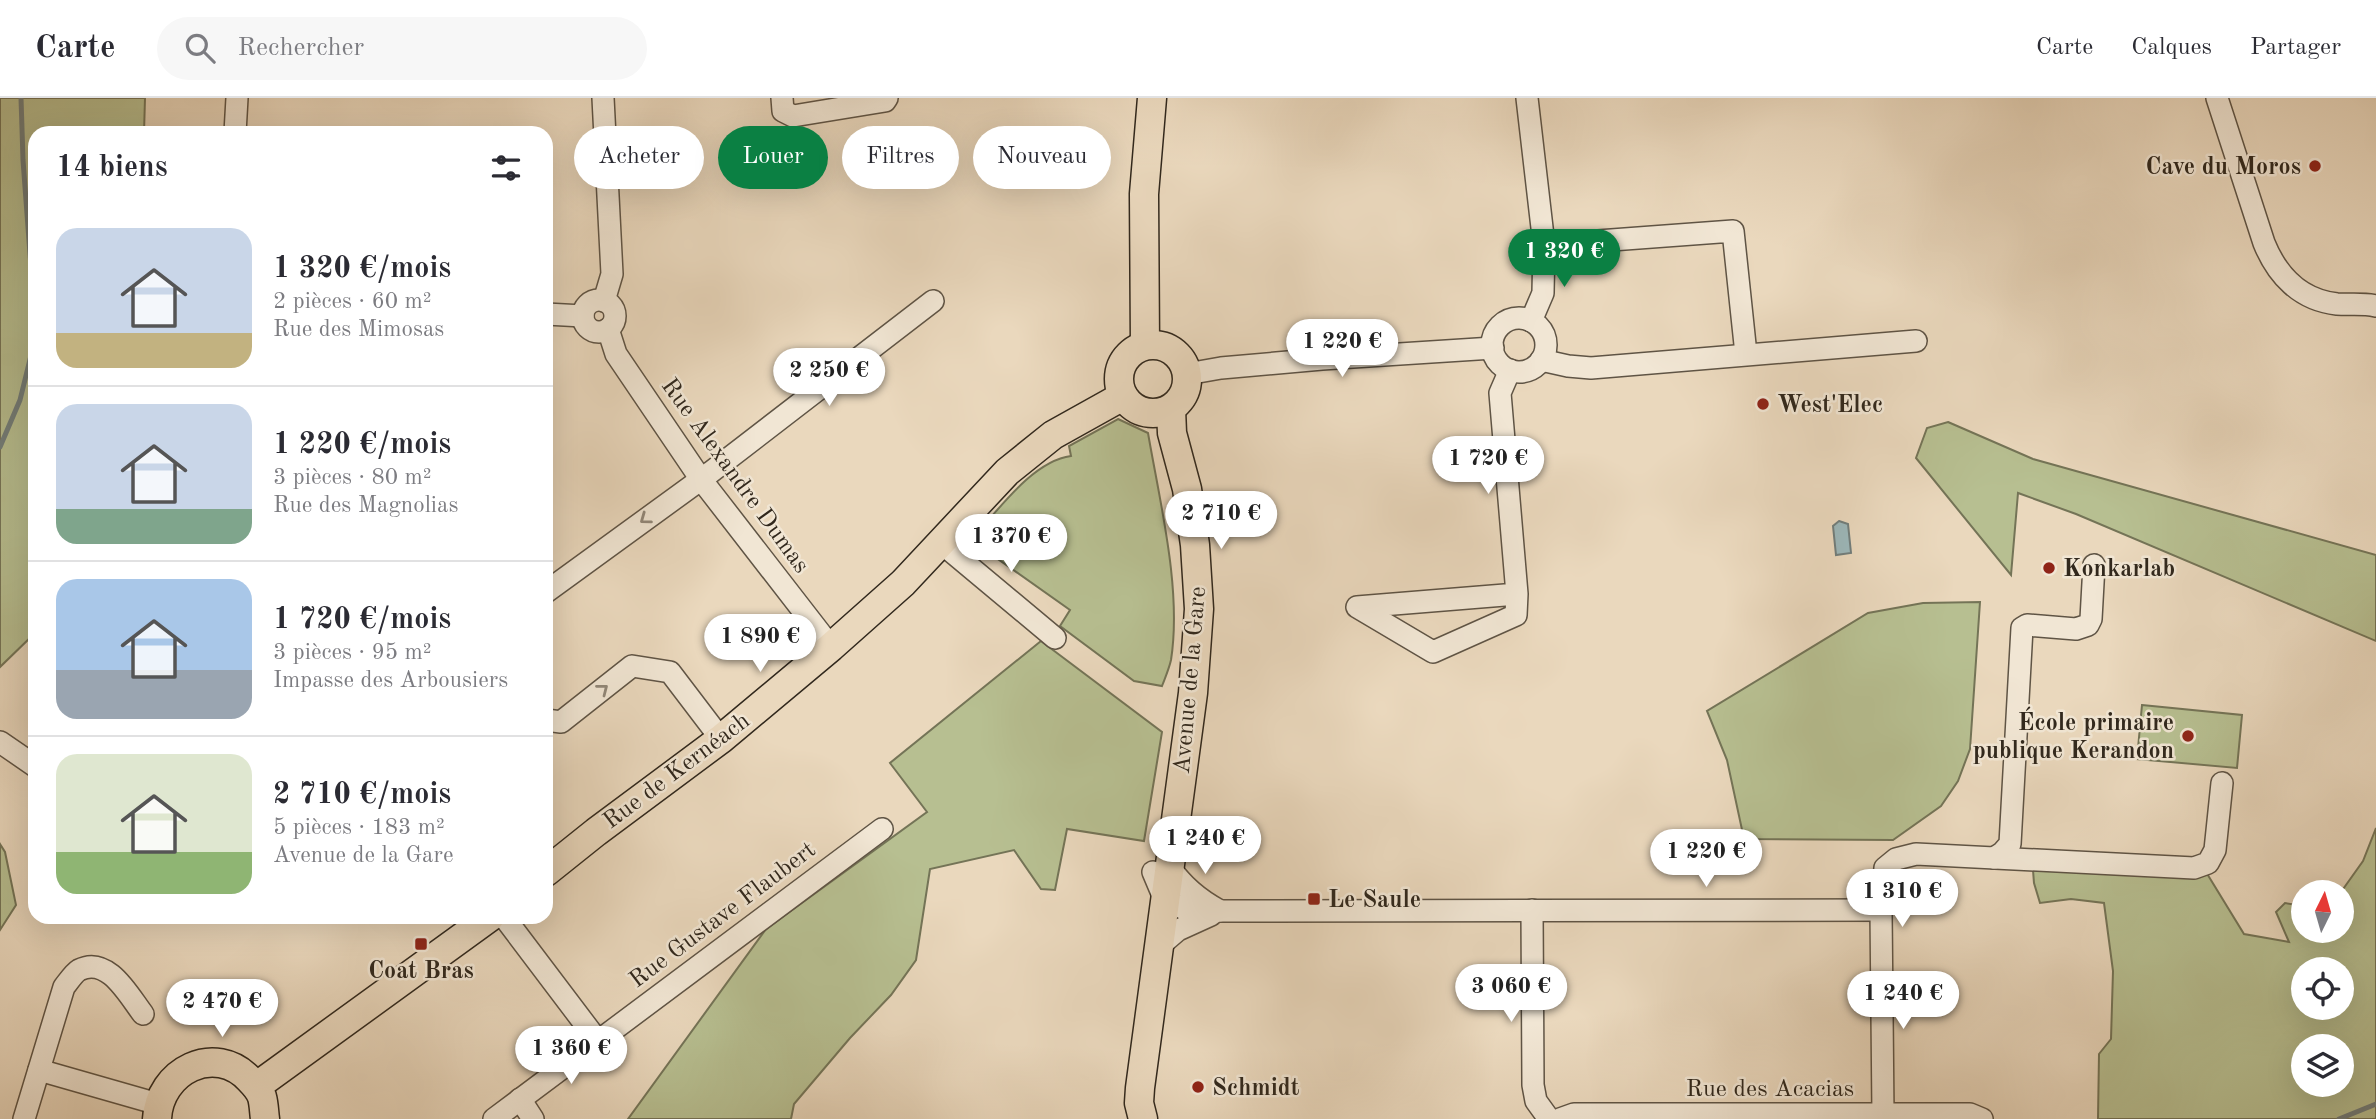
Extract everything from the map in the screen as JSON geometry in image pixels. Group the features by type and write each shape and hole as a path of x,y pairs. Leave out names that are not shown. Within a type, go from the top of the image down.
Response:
{"main road":[{"path":"1145,345 1144,194 1152,98"},
{"path":"1145,345 1162,346 1172,351 1180,358 1187,374 1186,391 1180,401 1160,411 1139,411 1123,396 1119,386 1123,363 1130,354 1145,345"},
{"name":"Rue de Kernéach","path":"553,866 721,738 831,647 903,583 1007,472 1053,435 1123,396"},
{"name":"Avenue de la Gare","path":"1128,1119 1126,1101 1129,1040 1162,878 1193,693 1199,597 1192,520 1172,433 1160,411"},
{"name":"Avenue de la Gare","path":"1143,1119 1139,1103 1140,1088 1157,948 1162,878"},
{"path":"265,1119 262,1097 267,1079 480,924"},
{"path":"158,1112 163,1092 172,1079 200,1064 231,1066 245,1074 267,1079"}],"street":[{"path":"235,126 237,98"},
{"path":"603,98 612,274 604,301"},
{"path":"782,98 783,111 793,116 885,101 887,98"},
{"path":"1527,98 1544,245 1542,293 1531,321"},
{"path":"2217,98 2264,243 2282,276 2316,299 2339,304 2373,303"},
{"path":"1544,245 1733,231 1746,354"},
{"path":"604,301 609,303 614,311 614,321 608,329 594,330 586,325 583,316 590,303 604,301"},
{"path":"553,587 933,301"},
{"path":"553,314 583,316"},
{"path":"1523,318 1531,321 1543,334 1546,342 1542,360 1527,370 1510,370 1498,361 1493,348 1495,332 1507,321 1523,318"},
{"name":"Rue Alexandre Dumas","path":"608,329 617,354 700,478 831,647"},
{"path":"1542,360 1591,368 1916,341"},
{"path":"1187,374 1296,361 1493,348"},
{"path":"1510,370 1500,393 1517,594 1516,615 1433,652 1357,607 1517,594"},
{"path":"940,542 1055,638"},
{"path":"1994,858 2010,844 2022,628 2027,625 2076,629 2088,625 2091,619 2094,565"},
{"path":"553,721 561,722 632,666 670,672 721,738"},
{"path":"0,742 28,760"},
{"path":"1883,1115 1881,910 1885,868 1896,859 1916,854 2194,868 2208,863 2215,850 2222,783"},
{"name":"Rue Gustave Flaubert","path":"494,1119 882,829"},
{"path":"1162,878 1188,911 1881,910"},
{"path":"1162,878 1184,886 1220,911"},
{"path":"1532,910 1533,1085 1536,1101 1549,1119"},
{"path":"1157,948 1178,930 1220,911"},
{"path":"509,924 597,1040"},
{"path":"24,1119 64,986 80,970 97,967 113,975 142,1014"},
{"path":"39,1070 158,1112"},
{"path":"520,1099 533,1119"},
{"name":"Rue des Acacias","path":"1560,1119 1574,1114 1970,1114 1981,1118"}],"green space":[{"path":"0,98 145,98 144,126 28,126 28,640 0,667"},
{"path":"1118,419 1148,433 1168,547 1174,633 1171,660 1162,686 1134,681 1060,626 1070,610 971,540 1029,477 1057,460 1071,456 1069,446"},
{"path":"1948,422 2033,459 2376,555 2376,641 2076,514 2018,493 2011,575 1916,458 1927,428"},
{"path":"1980,602 1970,749 1958,781 1941,806 1893,840 1744,839 1727,760 1707,711 1868,613 1923,603"},
{"path":"1041,641 1162,732 1144,841 1067,829 1055,890 1041,889 1014,850 930,869 916,960 891,995 794,1104 791,1119 628,1119 766,929 927,812 890,763"},
{"path":"2142,705 2242,715 2237,768 2137,759"},
{"path":"2376,828 2376,1119 2098,1119 2099,1054 2111,1039 2113,971 2104,903 2071,899 2040,903 2033,870 2206,872 2244,934 2289,942 2276,912 2285,903 2291,904 2291,943 2354,943 2354,880 2350,880 2363,861"},
{"path":"0,844 5,852 16,905 0,930"}],"water":[{"path":"1839,521 1848,524 1851,553 1836,555 1833,526"}],"waterway":[{"path":"21,98 28,227"},
{"path":"0,447 20,400 28,367"},
{"path":"2339,1119 2376,1104"}],"place":[{"name":"Cave du Moros","path":"2315,166"},
{"name":"West'Elec","path":"1763,404"},
{"name":"Konkarlab","path":"2049,568"},
{"name":"École primaire publique Kerandon","path":"2188,736"},
{"name":"Le Saule","path":"1314,899"},
{"name":"Coat Bras","path":"421,944"},
{"name":"Schmidt","path":"1198,1087"}]}
